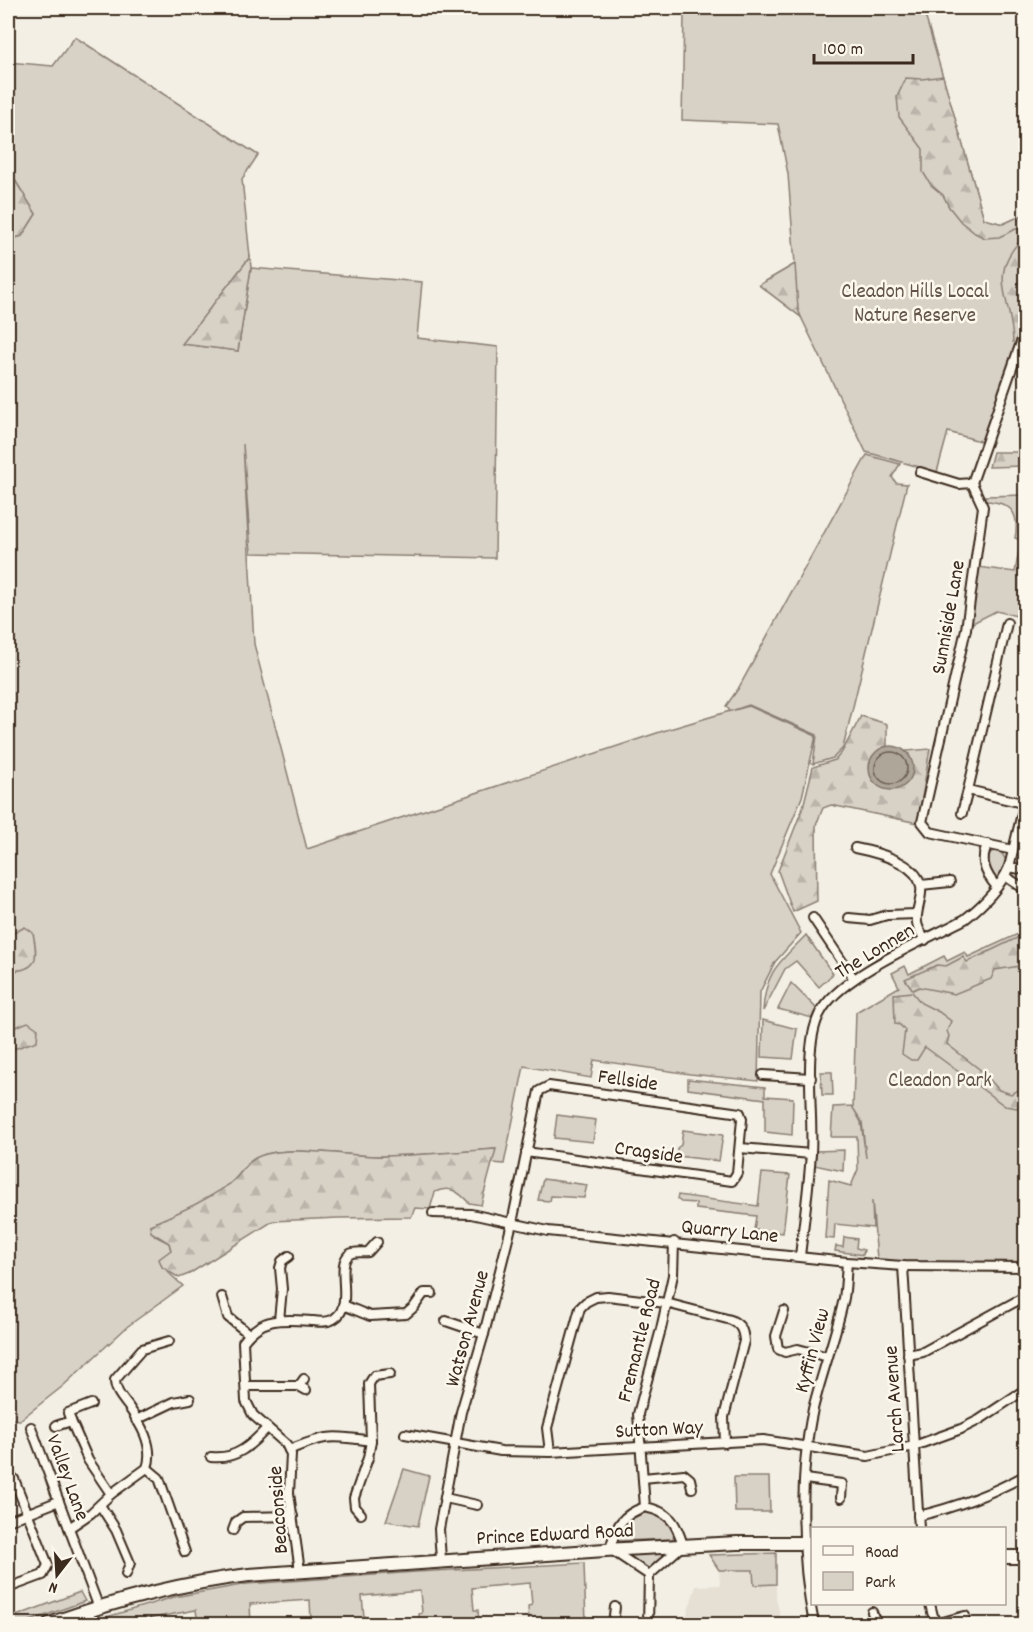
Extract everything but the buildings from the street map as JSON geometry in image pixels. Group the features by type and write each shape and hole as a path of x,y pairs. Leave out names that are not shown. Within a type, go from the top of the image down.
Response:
{"main road":[{"name":"Prince Edward Road","path":"49,1624 99,1608 204,1581 249,1575 610,1549 808,1543"},
{"path":"1006,1557 1026,1557"}],"street":[{"path":"920,472 959,484 972,483 1026,328"},
{"name":"Sunniside Lane","path":"972,483 983,507 964,640 922,822 930,832 1013,850"},
{"path":"962,813 1007,623"},
{"path":"968,790 1025,802"},
{"name":"The Lonnen","path":"800,1256 811,1154 811,1048 823,1008 854,979 965,919 980,906 997,887 1009,867 1025,802"},
{"path":"988,844 983,863 987,874 997,887"},
{"path":"855,848 880,853 898,861 914,874 921,885 917,926 925,940"},
{"path":"1009,867 1026,870"},
{"path":"1005,876 1026,890"},
{"path":"921,885 950,882"},
{"path":"849,918 870,920 887,915 917,914"},
{"path":"813,918 854,979"},
{"path":"763,1075 811,1078"},
{"name":"Fellside","path":"526,1152 539,1091 549,1086 740,1113 742,1119 740,1148"},
{"path":"740,1148 811,1154"},
{"name":"Cragside","path":"526,1152 732,1181 737,1173 740,1148"},
{"name":"Watson Avenue","path":"441,1560 439,1529 461,1412 484,1334 512,1223 526,1152"},
{"name":"Quarry Lane","path":"433,1213 471,1214 548,1231 674,1242 847,1262 903,1266 1026,1267"},
{"path":"222,1297 228,1317 249,1334 268,1321 323,1322 336,1318 343,1305 345,1265 348,1256 352,1252 368,1252 377,1242"},
{"name":"Fremantle Road","path":"645,1507 638,1414 673,1275 674,1242"},
{"path":"279,1320 282,1289 280,1268 282,1261 289,1256"},
{"name":"Kyffin View","path":"814,1624 806,1574 807,1447 813,1410 844,1298 847,1262"},
{"name":"Larch Avenue","path":"903,1266 919,1527"},
{"path":"343,1305 370,1316 405,1314 414,1307 424,1293 432,1293"},
{"path":"549,1452 547,1428 580,1308 596,1297 608,1296 666,1303 739,1324 743,1331 744,1341 724,1416 725,1443"},
{"path":"908,1355 923,1352 1026,1296"},
{"path":"784,1311 776,1336 778,1349 785,1352 798,1349 828,1357"},
{"path":"446,1321 484,1334"},
{"name":"Beaconside","path":"249,1334 243,1342 246,1401 254,1415 286,1444 291,1454 289,1493 300,1571"},
{"path":"69,1528 147,1468 151,1454 147,1441 115,1388 115,1380 142,1348 169,1341"},
{"path":"361,1514 355,1507 354,1498 368,1458 371,1441 369,1384 374,1376 390,1374"},
{"path":"246,1386 302,1388 304,1379"},
{"name":"Sutton Way","path":"405,1434 501,1451 549,1452 763,1440 868,1456 880,1455 942,1437 980,1420 1026,1389"},
{"path":"136,1420 174,1402 190,1399"},
{"path":"91,1404 68,1413 88,1460 111,1494"},
{"path":"56,1426 71,1421"},
{"name":"Valley Lane","path":"31,1427 99,1608"},
{"path":"211,1457 219,1458 239,1453 250,1446 267,1428"},
{"path":"289,1450 319,1438 340,1436 371,1441"},
{"path":"147,1468 159,1478 186,1552"},
{"path":"8,1473 14,1479 48,1565 43,1575 8,1588"},
{"path":"644,1478 684,1474 690,1479 692,1488"},
{"path":"918,1516 949,1509 982,1497 1026,1475"},
{"path":"805,1479 842,1484 841,1498"},
{"path":"445,1498 477,1505"},
{"path":"8,1521 59,1501"},
{"path":"100,1505 116,1530 130,1563 126,1574"},
{"path":"648,1624 649,1575 683,1545 678,1530 669,1517 645,1507 631,1512 622,1520 617,1527 610,1549 649,1575"},
{"path":"233,1530 236,1522 243,1517 293,1516"},
{"path":"930,1605 935,1624 965,1616"},
{"path":"614,1624 615,1607"},
{"path":"872,1612 876,1624"}],"shaded area":[{"path":"719,1570 753,1570 754,1584 776,1584 776,1598 782,1624 684,1624 696,1586 720,1585"}],"green space":[{"name":"Cleadon Hills Local Nature Reserve","path":"712,8 923,8 984,219 1003,224 1025,214 1025,318 983,442 948,432 937,472 866,452 801,317 759,285 795,264 788,174 778,124 682,120 684,14 693,15"},
{"path":"75,37 258,155 242,179 250,257 183,344 238,351 251,268 422,282 417,338 498,347 495,558 251,553 243,444 254,644 307,849 730,711 726,706 738,689 867,455 900,464 892,477 896,483 907,484 843,748 833,758 813,764 817,735 749,705 731,711 749,706 816,736 802,797 770,874 801,933 775,962 760,992 758,1081 594,1060 591,1078 524,1066 504,1164 492,1163 495,1149 386,1156 299,1151 266,1154 254,1159 232,1182 219,1191 150,1225 155,1236 169,1243 171,1250 169,1273 183,1286 128,1326 63,1386 20,1420 8,1419 8,240 22,236 36,214 8,169 8,62 53,66"},
{"path":"943,76 984,219 1003,224 1025,214 1025,225 999,237 985,238 961,222 943,195 931,185 923,172 923,149 899,117 897,97 906,78 922,79"},
{"path":"8,169 36,214 22,236 8,240"},
{"path":"1025,236 1025,318 1016,344 1013,342 1003,274 1013,249"},
{"path":"250,257 251,268 238,351 182,344"},
{"path":"795,264 798,309 801,317 759,285"},
{"path":"993,452 1025,452 1025,466 989,467"},
{"path":"1025,495 1025,618 996,611 971,624 978,567 1015,572 1021,540 1015,538 1016,522 1012,511 1001,504 985,501 985,496"},
{"path":"861,716 887,724 887,746 878,751 871,765 874,780 880,785 898,788 909,754 906,751 930,749 918,823 831,805 823,808 816,825 817,901 793,912 778,871 803,807 813,767 835,760 842,752"},
{"path":"995,850 1001,852 1006,860 1000,875 995,877 986,860"},
{"path":"25,927 33,933 36,949 34,961 26,969 8,971 8,939 10,935"},
{"name":"Cleadon Park","path":"1018,934 1025,935 1025,1264 903,1263 877,1259 872,1201 873,1228 835,1224 834,1239 825,1238 829,1180 851,1186 858,1169 857,1137 831,1137 833,1107 852,1106 853,1108 856,1012 899,987 892,973 905,966 909,974 944,956 947,961 965,952 968,957","holes":["854,1110 862,1122 866,1158 861,1122"]},
{"path":"806,935 833,974 819,987 796,961 785,969 763,1011 764,997 771,976 781,960"},
{"path":"1019,937 1025,937 1025,967 995,970 991,979 954,994 919,987 913,990 905,979 937,965 946,966 963,957 967,962"},
{"path":"791,983 817,1009 812,1018 778,1009"},
{"path":"912,992 921,1003 951,1021 947,1031 949,1036 947,1044 983,1072 999,1090 1011,1094 1025,1087 1025,1101 1017,1108 1005,1106 925,1047 917,1060 911,1060 902,1054 905,1030 895,1024 894,994"},
{"path":"763,1020 797,1029 793,1059 762,1057"},
{"path":"28,1022 38,1029 37,1041 8,1051 8,1030"},
{"path":"821,1072 832,1072 833,1095 822,1095"},
{"path":"688,1079 765,1087 765,1096 793,1098 792,1135 765,1132 765,1099 688,1089"},
{"path":"557,1115 596,1120 593,1142 554,1138"},
{"path":"683,1130 723,1135 719,1161 677,1156"},
{"path":"496,1149 481,1205 469,1203 458,1193 445,1189 435,1192 430,1209 415,1208 411,1217 273,1221 179,1278 162,1267 159,1259 171,1250 169,1243 151,1232 150,1225 219,1191 232,1182 250,1162 266,1154 299,1151 386,1156"},
{"path":"844,1150 843,1171 814,1165 816,1151"},
{"path":"762,1173 790,1175 783,1233 754,1230 756,1216 696,1209 696,1203 681,1202 677,1199 678,1195 758,1206"},
{"path":"543,1179 587,1185 584,1198 551,1196 550,1201 538,1200"},
{"path":"844,1237 857,1239 856,1248 864,1250 863,1255 835,1251 836,1246 843,1247"},
{"path":"404,1469 429,1476 418,1526 386,1521"},
{"path":"734,1477 769,1477 770,1512 735,1512"},
{"path":"640,1513 655,1515 668,1522 674,1531 673,1539 619,1541 618,1533 623,1526"},
{"path":"669,1551 648,1569 625,1555"},
{"path":"776,1553 776,1584 754,1585 753,1570 719,1570 709,1555"},
{"path":"584,1563 586,1624 529,1624 528,1606 532,1605 530,1583 472,1588 474,1610 478,1610 479,1624 420,1624 419,1614 422,1613 420,1591 362,1596 367,1624 309,1624 311,1621 310,1600 250,1604 251,1624 198,1624 196,1610 120,1624 86,1623 174,1597 247,1584"},
{"path":"80,1592 85,1601 22,1624 8,1624 8,1619"}],"water":[{"path":"891,746 906,753 913,768 906,783 891,790 876,783 869,768 876,753"}]}
